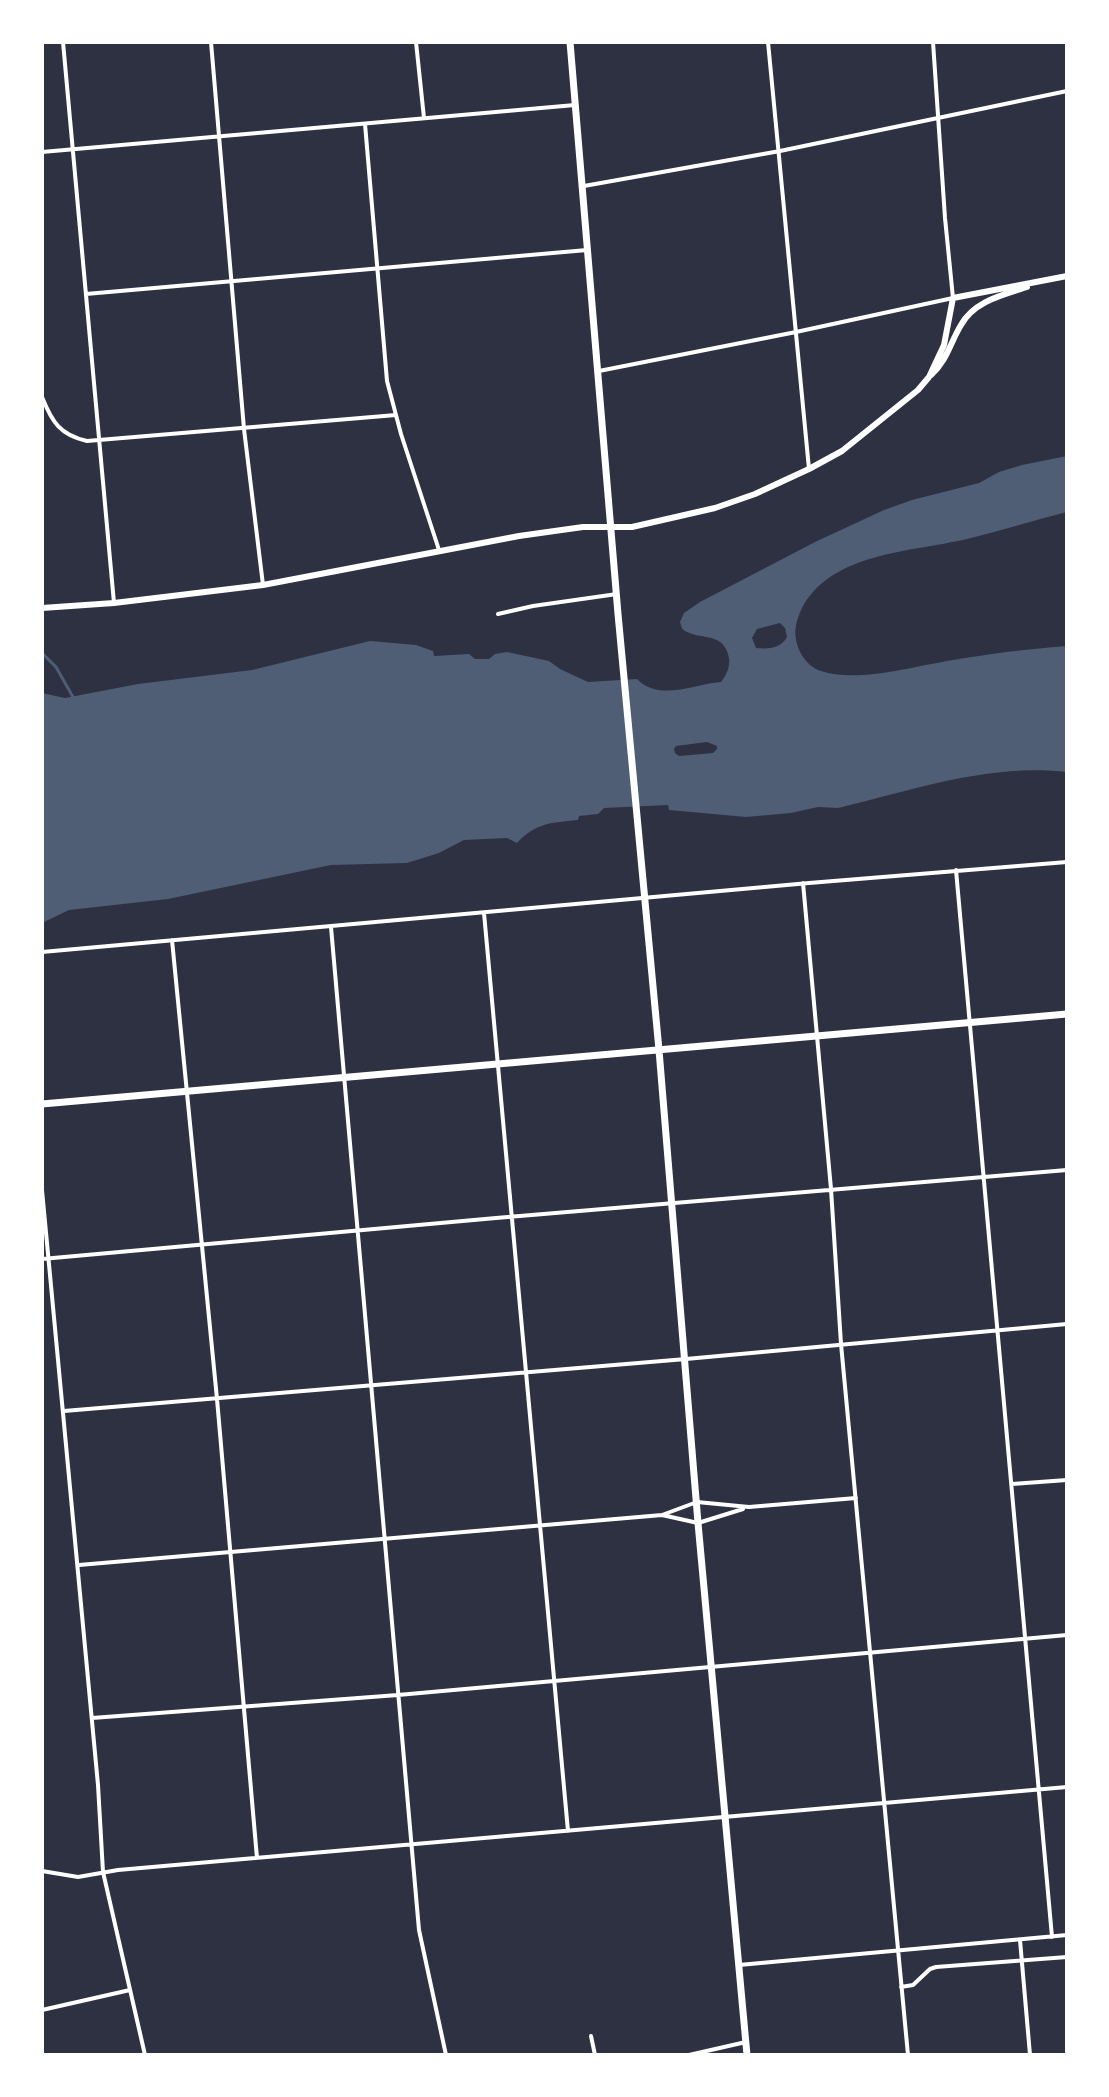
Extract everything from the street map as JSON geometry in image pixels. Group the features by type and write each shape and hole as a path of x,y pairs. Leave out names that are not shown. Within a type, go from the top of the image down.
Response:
{"main road":[{"path":"570,42 747,2055"},
{"path":"929,377 944,345 953,298 1067,276"},
{"path":"42,608 114,603 263,585 519,536 583,527 643,525 715,508 755,494 842,451 918,390 947,356 968,314 979,305 1052,279"},
{"path":"42,1104 1067,1014"}],"street":[{"path":"63,42 114,603"},
{"path":"211,42 244,429 263,585"},
{"path":"416,42 424,118"},
{"path":"768,42 809,469"},
{"path":"599,371 953,298 933,42"},
{"path":"581,187 780,151 1067,91"},
{"path":"42,152 575,105"},
{"path":"365,124 387,381 439,552"},
{"path":"86,294 587,250"},
{"path":"42,397 53,422 63,431 75,438 99,441 396,415"},
{"path":"498,614 617,594"},
{"path":"42,952 1067,862"},
{"path":"956,870 1052,1937"},
{"path":"803,883 831,1189 841,1344 908,2055"},
{"path":"484,913 568,1831"},
{"path":"331,927 421,1946 446,2055"},
{"path":"172,940 217,1399 257,1858"},
{"path":"45,1259 1067,1170"},
{"path":"42,1190 45,1259 79,1565 103,1872 145,2055"},
{"path":"64,1411 1067,1324"},
{"path":"1012,1484 1067,1480"},
{"path":"79,1565 662,1515 697,1502 749,1507 856,1498"},
{"path":"662,1515 698,1523 749,1507"},
{"path":"92,1718 398,1695 1067,1635"},
{"path":"42,1871 78,1877 103,1872 1067,1787"},
{"path":"739,1965 1067,1935"},
{"path":"1020,1940 1030,2055"},
{"path":"901,1987 913,1985 936,1967 1067,1957"},
{"path":"42,2010 130,1990"},
{"path":"591,2036 595,2055"},
{"path":"689,2055 746,2042"}],"water":[{"path":"1067,456 1067,512 852,565 831,576 814,591 801,610 796,639 801,654 812,666 821,671 850,675 884,673 992,654 1067,646 1067,772 1009,771 980,775 838,808 818,807 746,817 669,810 668,805 604,808 598,814 579,816 578,820 538,827 517,843 507,838 464,840 439,853 407,863 331,865 168,899 69,910 42,923 42,693 65,698 138,684 252,670 370,641 416,645 433,651 434,656 469,654 475,659 489,659 495,654 507,652 549,661 588,682 637,679 646,686 666,691 721,682 729,664 723,644 684,630 680,622 684,613 815,542 884,510 979,483 999,472","holes":["780,623 785,628 787,637 784,641 773,647 756,648 752,638 757,629","707,742 717,746 713,753 679,756 675,753 676,746"]}],"waterway":[{"path":"42,653 56,667 73,697"}]}
